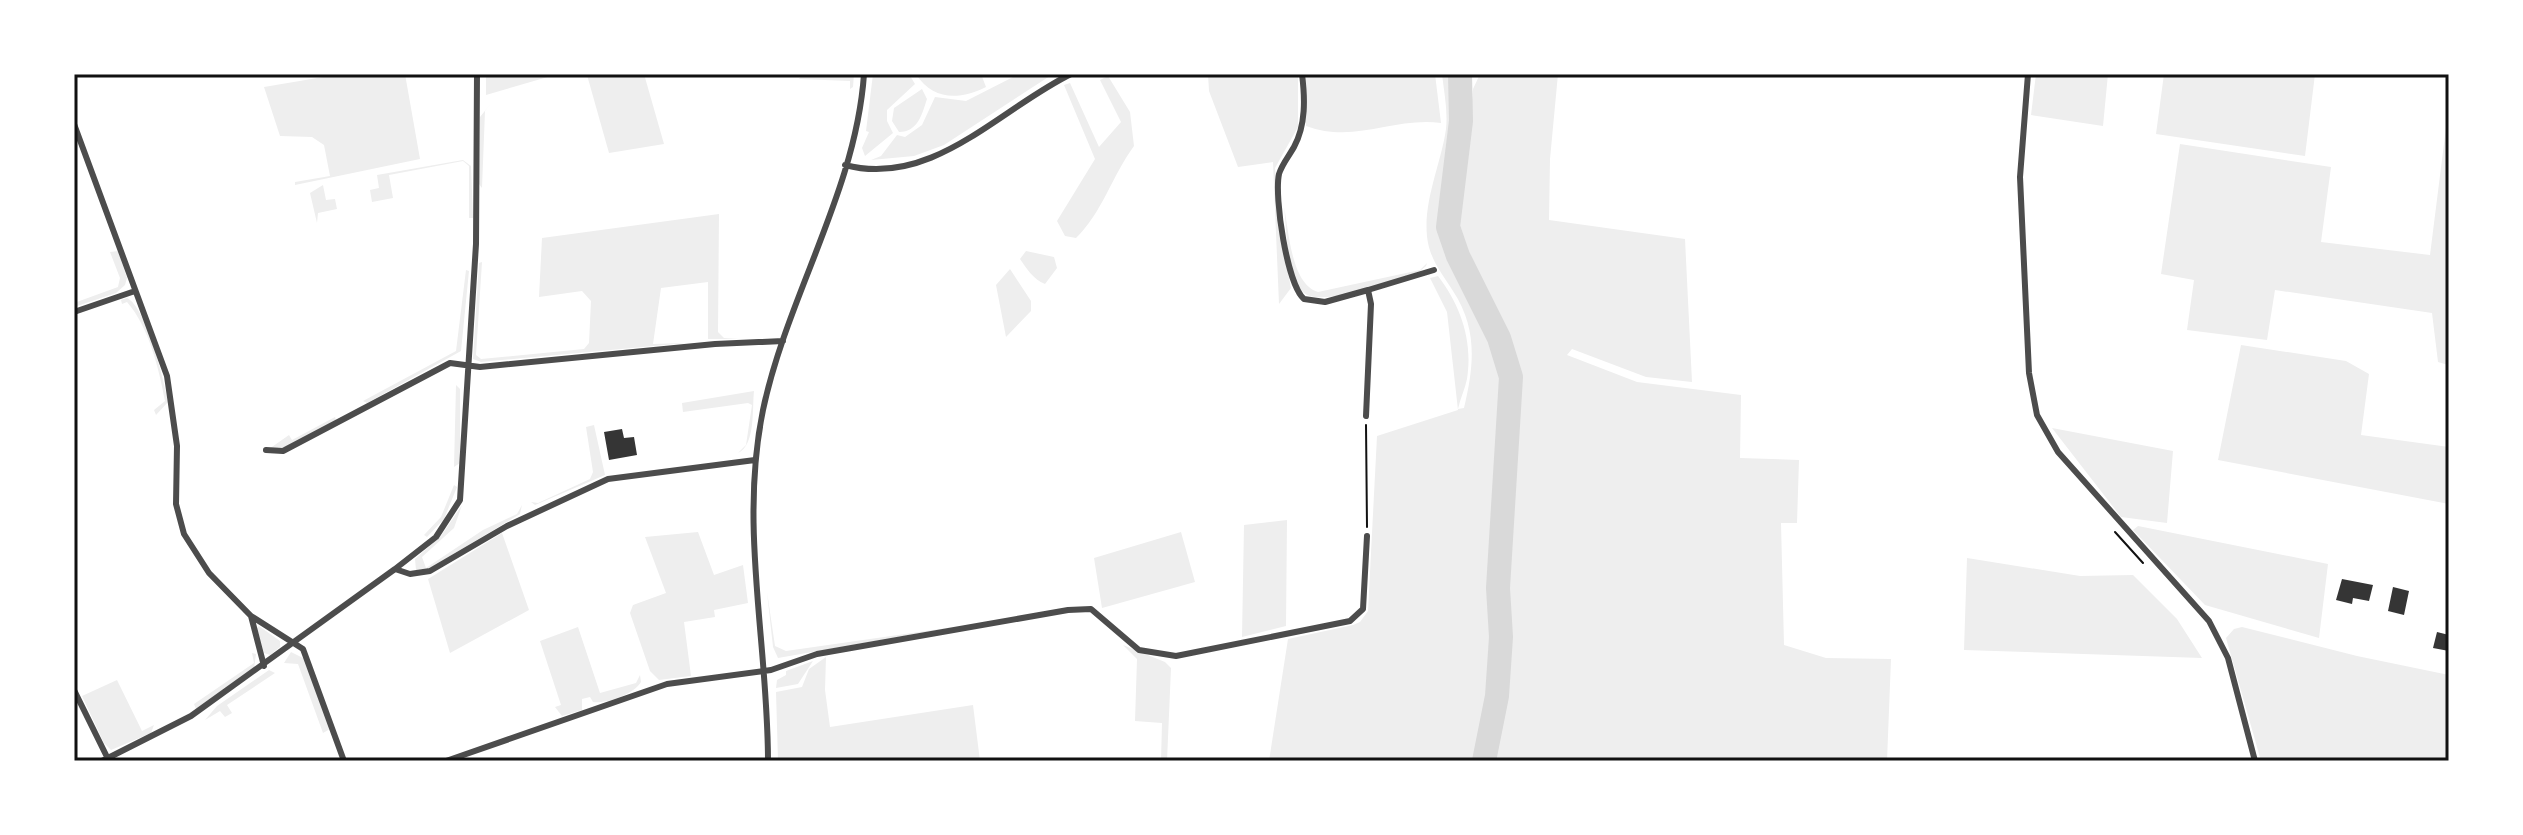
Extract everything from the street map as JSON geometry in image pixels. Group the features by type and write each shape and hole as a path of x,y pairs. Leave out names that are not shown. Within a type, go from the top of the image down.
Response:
{"street":[{"path":"74,690 105,760 191,716 264,666 436,537 460,500 466,363 476,244 477,74"},
{"path":"768,761 765,671 752,534 755,460 764,408 783,341 856,128 864,74"},
{"path":"845,165 880,170 930,160 1071,74"},
{"path":"1302,74 1302,126 1280,170 1278,183 1294,285 1300,296 1313,302 1368,290 1434,270"},
{"path":"2028,74 2020,177 2029,373 2037,415 2058,452 2209,621 2228,658 2255,761"},
{"path":"74,124 167,376 177,446 176,492 181,524 199,559 251,616 295,641 311,664 344,761"},
{"path":"1366,416 1368,290"},
{"path":"74,312 135,291"},
{"path":"266,450 283,451 442,367 466,363 480,367 715,344 783,341"},
{"path":"395,569 410,574 430,571 507,526 608,479 755,460"},
{"path":"446,761 575,719 651,688 765,671 848,648 1081,609 1098,613 1139,650 1176,656 1350,621 1363,609 1367,536"},
{"path":"251,616 264,666"}],"path":[{"path":"1366,416 1367,536"},
{"path":"2108,524 2153,573"}],"shaded area":[{"path":"341,74 405,74 420,159 295,185 295,182 330,176 324,145 312,137 280,136 264,87"},
{"path":"486,74 558,74 486,95"},
{"path":"644,74 664,144 609,153 587,75"},
{"path":"803,74 854,74 853,87 850,89 850,81 799,79"},
{"path":"873,74 909,74 915,84 887,110 887,121 893,133 865,156 862,148 869,132 866,131"},
{"path":"916,74 981,74 986,87 948,96 930,89"},
{"path":"1019,74 1053,74 944,145 914,156 871,160 881,156 897,135 905,137 922,125 935,97 966,101"},
{"path":"1208,74 1298,74 1298,127 1275,168 1281,238 1291,288 1279,304 1273,162 1238,167 1209,91"},
{"path":"1305,74 1435,74 1441,123 1407,123 1341,132 1306,126"},
{"path":"1442,74 1450,74 1454,122 1441,203 1442,236 1483,316 1502,368 1504,386 1486,698 1473,761 1269,761 1288,639 1353,625 1360,622 1368,611 1377,436 1458,410 1447,312 1430,278 1438,276 1453,299 1467,338 1467,379 1458,409 1464,408 1472,363 1467,319 1432,256 1427,229 1429,200 1446,129"},
{"path":"1480,74 1558,74 1550,159 1549,220 1685,239 1692,382 1646,377 1572,349 1567,355 1637,382 1741,395 1740,458 1799,460 1797,523 1781,523 1784,645 1826,658 1891,659 1887,761 1490,761 1504,697 1509,639 1505,587 1518,387 1506,336 1456,231 1455,204 1468,143 1473,89"},
{"path":"2036,74 2108,74 2103,126 2031,115"},
{"path":"2164,74 2315,74 2305,156 2156,134"},
{"path":"1108,76 1130,112 1134,146 1085,228 1076,238 1065,236 1057,221 1095,159 1064,85 1070,83 1099,147 1121,122 1100,80"},
{"path":"922,89 927,99 918,121 911,129 899,132 892,121 894,108"},
{"path":"492,102 485,111 482,188 479,184 480,117"},
{"path":"2449,104 2448,365 2438,362 2432,313 2275,290 2267,340 2187,330 2194,280 2161,274 2180,144 2331,167 2321,242 2430,255"},
{"path":"463,160 471,166 473,218 469,218 469,166 463,161 389,175 393,198 372,202 370,190 379,188 377,175"},
{"path":"323,185 326,200 335,199 337,209 318,213 317,223 310,193"},
{"path":"1284,207 1297,268 1309,287 1318,292 1420,270 1427,263 1426,266 1419,272 1358,291 1311,296 1302,291 1293,273"},
{"path":"719,214 718,332 724,338 739,339 708,339 708,282 661,288 653,344 686,343 481,362 473,359 479,263 482,262 476,355 481,359 584,349 589,343 591,301 582,291 539,297 542,238"},
{"path":"118,251 127,278 125,285 116,293 74,307 74,303 118,287 120,278 110,252"},
{"path":"1026,251 1054,257 1057,268 1045,284 1034,277 1020,259"},
{"path":"1010,269 1031,301 1031,311 1006,337 996,285"},
{"path":"466,270 469,271 461,351 367,403 363,401 456,351"},
{"path":"127,298 141,315 163,378 168,402 156,415 154,410 165,401 160,376 135,312 127,302 122,304 121,300"},
{"path":"2241,345 2346,361 2369,374 2361,435 2449,447 2449,504 2218,460"},
{"path":"456,385 460,389 460,463 454,467"},
{"path":"754,391 748,442 744,449 738,453 746,445 752,405 683,412 682,403"},
{"path":"335,417 336,420 285,447 269,449 289,435 292,440"},
{"path":"594,425 605,475 535,505 531,502 538,503 590,479 593,472 586,427"},
{"path":"2052,428 2173,451 2167,523 2121,517"},
{"path":"454,485 457,487 444,519 427,537 424,535 441,517"},
{"path":"462,505 454,528 422,557 426,568 483,530 517,514 522,505 520,514 430,568 416,570 415,559 441,536"},
{"path":"1287,520 1286,626 1242,637 1244,525"},
{"path":"2138,526 2328,564 2319,638 2205,605 2133,530"},
{"path":"698,532 714,575 743,565 748,603 714,610 715,617 684,622 691,676 659,680 650,671 630,613 633,605 666,593 645,537"},
{"path":"1181,532 1195,582 1102,608 1094,558"},
{"path":"502,533 529,610 450,653 428,579"},
{"path":"1967,558 2080,576 2133,575 2177,619 2202,658 1964,650"},
{"path":"767,592 775,646 786,651 954,627 778,658 773,647"},
{"path":"259,626 280,641 280,647 270,655 264,653"},
{"path":"578,627 600,693 636,683 640,675 641,682 633,690 612,700 593,702 590,697 582,699 582,710 562,716 555,707 561,705 540,641"},
{"path":"2242,627 2449,675 2449,761 2261,761 2226,638 2234,629"},
{"path":"1123,645 1165,662 1171,668 1167,761 1161,761 1162,723 1135,721 1137,659"},
{"path":"291,652 305,659 330,729 323,733 298,664 284,663"},
{"path":"252,653 256,654 254,668 196,709 194,704 254,663"},
{"path":"826,657 825,690 830,727 973,705 980,761 778,761 776,692 802,687 809,669"},
{"path":"813,661 798,684 776,688 777,680 786,675 786,671"},
{"path":"269,670 275,673 227,705 232,713 225,717 220,711 205,720 217,706"},
{"path":"117,680 142,731 154,725 151,733 111,750 104,743 82,696"}],"building":[{"path":"622,429 624,438 634,437 637,455 609,460 604,432"},
{"path":"2342,579 2373,585 2369,601 2353,598 2352,604 2336,600"},
{"path":"2393,587 2409,591 2404,615 2388,611"},
{"path":"2437,632 2449,635 2449,651 2433,648"}],"waterway":[{"path":"1460,74 1461,121 1448,227 1458,256 1499,338 1511,377 1498,588 1501,637 1497,696 1484,761"}]}
